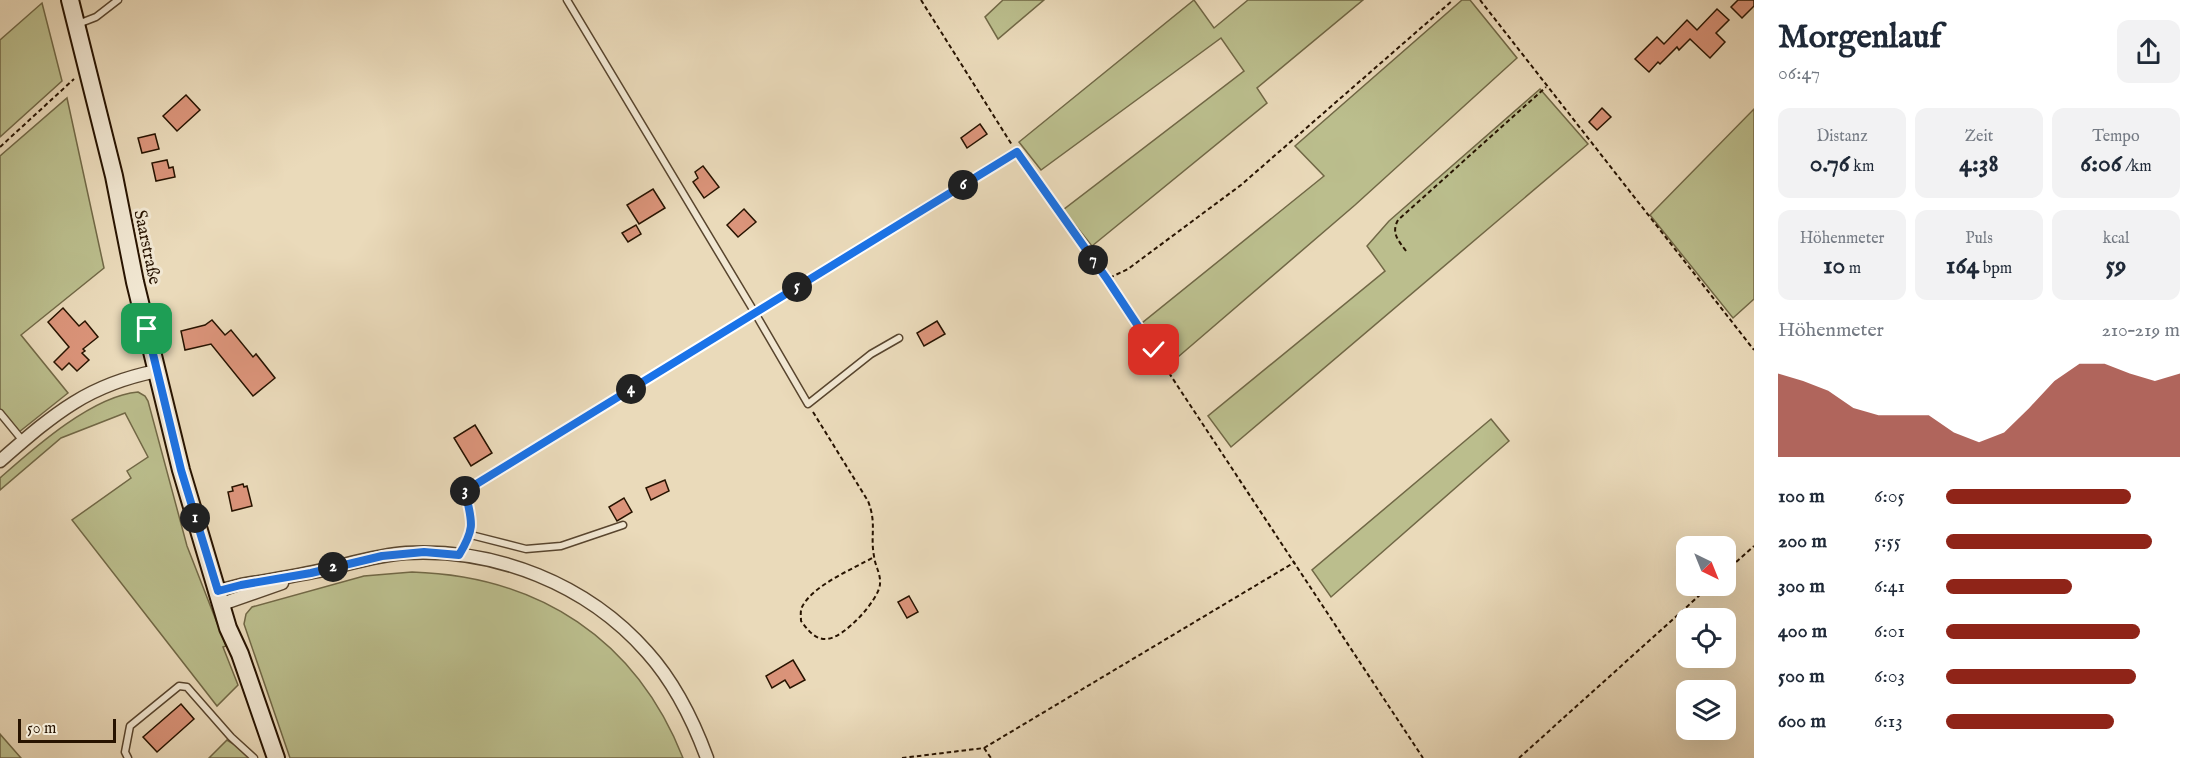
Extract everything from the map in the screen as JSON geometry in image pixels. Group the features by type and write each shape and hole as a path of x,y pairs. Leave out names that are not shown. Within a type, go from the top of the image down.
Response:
{"main road":[{"name":"Saarstraße","path":"70,0 114,176 135,282 181,470 228,628 240,654 276,758"}],"street":[{"path":"0,461 54,415 82,396 139,375 157,371"},
{"path":"220,598 311,573 403,553 459,555 505,564 545,578 586,600 619,624 648,653 672,686 691,718 707,758"}],"lane":[{"path":"76,24 96,17 118,0"},
{"path":"567,0 808,404 871,354 899,338"},
{"path":"459,555 471,536 471,521 465,491 1017,152"},
{"path":"0,413 23,441"},
{"path":"471,536 526,549 561,546 623,525"},
{"path":"128,758 125,752 130,726 179,686 187,687 231,737 254,758"}],"path":[{"path":"921,0 1017,152 1107,279 1423,758"},
{"path":"1107,279 1128,269 1241,185 1453,0"},
{"path":"1480,0 1754,350"},
{"path":"0,147 72,80 88,74"},
{"path":"1406,251 1395,237 1398,220 1546,87"},
{"path":"808,404 874,514 874,556 880,583 872,603 843,632 827,639 817,637 801,621 801,610 807,600 819,588 874,556"},
{"path":"1736,562 1754,546"},
{"path":"902,758 984,748 1295,562"},
{"path":"1519,758 1699,596"},
{"path":"984,748 991,758"}],"green space":[{"path":"1003,0 1044,0 998,39 985,17"},
{"path":"1194,0 1214,28 1248,0 1363,0 1257,88 1267,103 1092,246 1063,210 1244,71 1221,38 1041,170 1019,142"},
{"path":"1462,0 1470,0 1517,58 1355,205 1171,363 1142,323 1324,176 1295,146"},
{"path":"42,3 62,81 0,137 0,40"},
{"path":"1540,89 1588,144 1231,447 1208,416 1385,271 1367,246 1389,221"},
{"path":"67,98 104,268 21,335 68,393 19,432 0,410 0,156"},
{"path":"1754,109 1754,299 1733,318 1650,215"},
{"path":"138,392 148,401 187,546 226,646 223,647 238,685 217,706 72,520 131,478 127,471 148,457 125,413 61,438 0,490 0,478 64,425 102,403"},
{"path":"1491,419 1509,441 1331,597 1312,570"},
{"path":"412,572 458,576 501,586 541,601 578,622 610,648 639,679 663,716 683,758 290,758 244,624 246,614 252,607 364,576"},
{"path":"0,734 21,758 0,758"},
{"path":"227,740 256,758 209,758"}],"building":[{"path":"1738,0 1754,0 1754,6 1742,18 1731,7"},
{"path":"1717,9 1729,20 1716,33 1725,42 1710,58 1690,39 1679,50 1677,47 1660,64 1658,62 1649,72 1635,59 1657,37 1664,44 1687,20 1697,30"},
{"path":"186,95 200,110 177,131 163,116"},
{"path":"1602,108 1611,117 1597,130 1589,122"},
{"path":"980,124 987,134 967,148 961,138"},
{"path":"155,134 159,149 142,153 138,138"},
{"path":"167,160 169,168 173,167 175,177 156,181 152,163"},
{"path":"703,166 719,187 704,198 693,182 698,178 695,172"},
{"path":"653,189 665,208 639,224 627,205"},
{"path":"744,209 756,222 738,237 727,225"},
{"path":"636,225 641,234 628,242 622,233"},
{"path":"63,308 79,326 85,321 98,337 83,349 85,351 82,353 89,360 77,371 69,363 62,370 54,362 69,347 48,322"},
{"path":"212,320 225,335 231,330 253,357 256,354 275,378 253,396 211,344 185,350 181,331 205,325"},
{"path":"937,321 945,334 924,346 917,333"},
{"path":"475,425 492,453 471,466 454,438"},
{"path":"665,480 669,491 651,500 646,488"},
{"path":"243,484 244,487 247,486 252,506 232,511 228,492 233,491 232,487"},
{"path":"624,498 632,512 617,521 609,507"},
{"path":"909,596 918,612 907,618 898,602"},
{"path":"793,660 805,680 790,688 785,680 772,688 766,676"},
{"path":"181,704 194,719 157,752 143,737"}],"route":[{"path":"147,329 181,470 218,591 311,573 382,556 424,552 459,555 471,536 471,521 465,491 1017,152 1154,350"}]}
